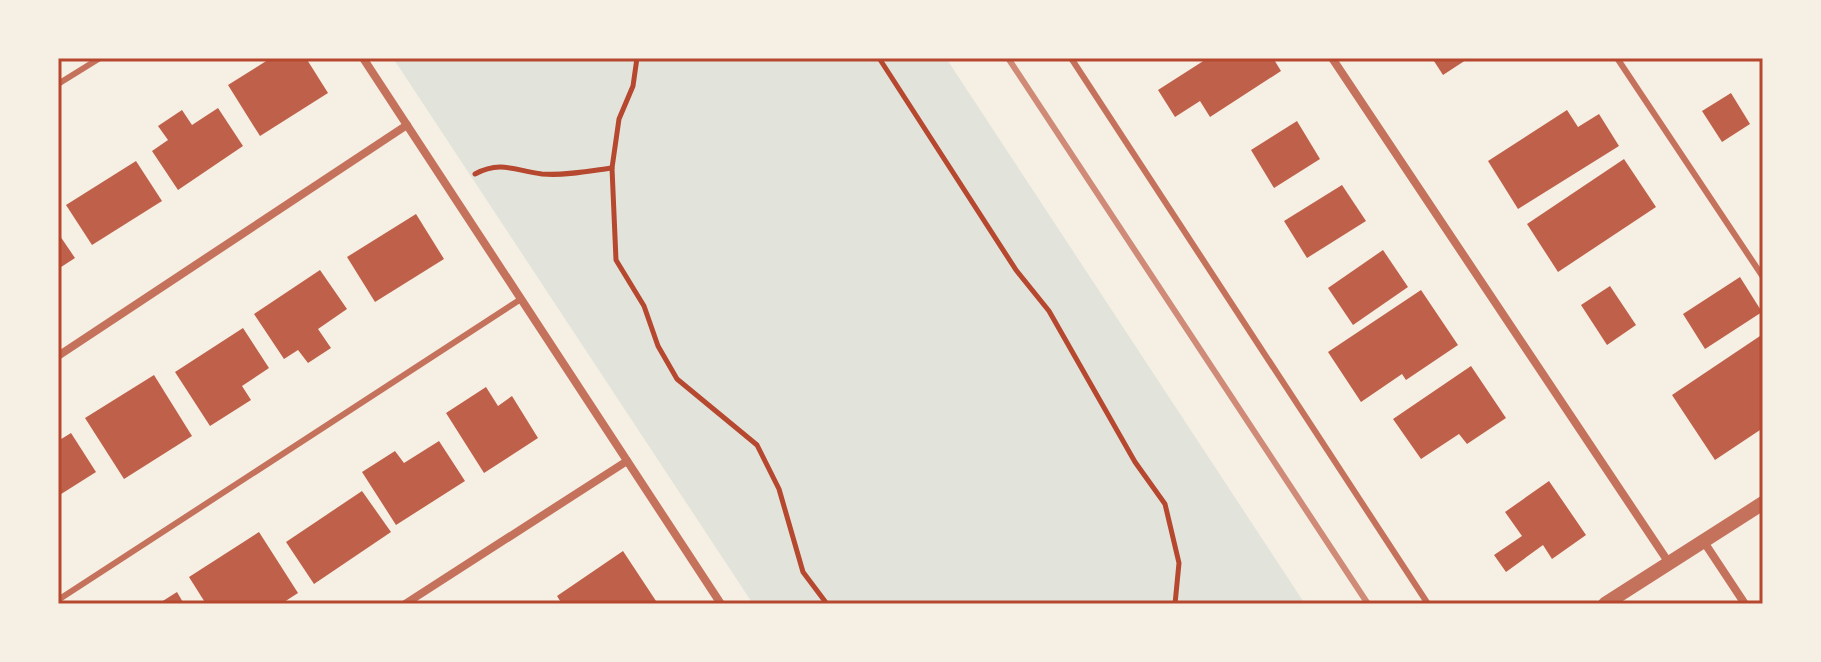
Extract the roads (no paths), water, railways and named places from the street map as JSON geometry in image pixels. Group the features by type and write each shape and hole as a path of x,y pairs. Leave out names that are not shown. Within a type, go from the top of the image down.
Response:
{"street":[{"path":"363,58 721,604"},
{"path":"1332,58 1669,563"},
{"path":"58,356 407,125"},
{"path":"405,604 627,461"},
{"path":"1605,604 1763,503"},
{"path":"1704,542 1745,604"}],"lane":[{"path":"58,84 100,58"},
{"path":"1071,58 1428,604"},
{"path":"1617,58 1763,277"},
{"path":"58,600 521,299"}],"railway":[{"path":"1008,58 1368,604"}]}
